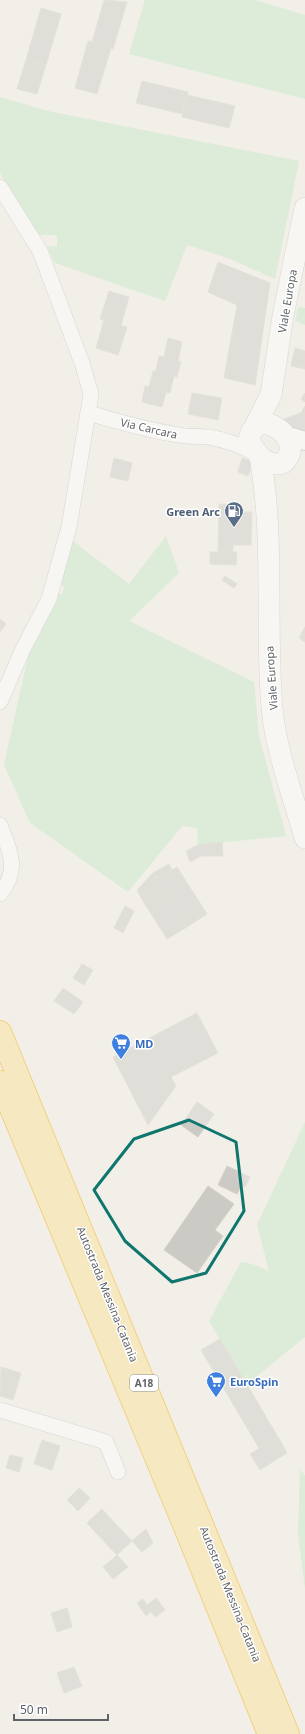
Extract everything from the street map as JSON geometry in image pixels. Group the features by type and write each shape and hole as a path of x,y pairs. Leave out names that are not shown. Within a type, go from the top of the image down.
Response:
{"highway":[{"name":"Autostrada Messina-Catania","path":"0,1032 288,1734"},
{"path":"0,1057 277,1734"},
{"name":"Autostrada Messina-Catania","path":"0,1082 182,1520 268,1734"}],"main road":[{"name":"Viale Europa","path":"272,395 283,316 305,208"},
{"path":"272,395 254,428 249,441 259,456 272,464 292,457"},
{"path":"272,395 283,432 291,447 290,454 292,457"},
{"path":"254,428 263,423 270,424 283,432"},
{"path":"259,456 267,515"},
{"path":"267,515 275,480 292,457"},
{"name":"Viale Europa","path":"267,515 268,652 272,710 277,739 305,838"}],"street":[{"path":"0,187 40,251 82,363 91,394 69,527 49,599 23,649 1,700"},
{"name":"Via Carcara","path":"89,413 179,435 209,437"},
{"path":"209,437 254,428"},
{"path":"283,432 305,441"},
{"path":"209,437 242,446 259,456"},
{"path":"0,825 10,849 12,862 11,874 7,885 0,894"},
{"path":"0,1410 106,1442 118,1472"}],"highlighted area":[{"path":"189,1120 236,1142 244,1211 206,1273 172,1282 125,1241 94,1190 134,1139"}],"green space":[{"path":"145,0 255,0 305,15 305,99 129,54"},
{"path":"0,97 48,111 299,161 275,279 228,258 187,245 165,301 55,263 47,247 57,246 57,235 38,235 0,173"},
{"path":"298,307 305,308 305,325 295,321"},
{"path":"166,536 179,573 129,621 254,682 259,736 286,836 198,845 197,828 182,826 128,892 30,823 4,765 29,652 57,594 62,594 64,588 61,583 73,541 129,584"},
{"path":"305,1122 305,1337 247,1384 209,1321 241,1262 252,1264 269,1271 257,1225"},
{"path":"300,1469 305,1476 305,1589 298,1534"}],"building":[{"path":"104,0 127,2 113,49 92,42"},
{"path":"41,8 61,14 46,65 26,60"},
{"path":"88,41 111,48 97,94 75,88"},
{"path":"26,60 46,65 37,94 17,89"},
{"path":"142,81 188,92 182,114 136,103"},
{"path":"187,95 235,106 229,128 182,117"},
{"path":"218,262 270,283 255,385 224,378 237,305 208,292"},
{"path":"109,291 129,297 121,326 127,327 118,355 96,348 104,320 100,319"},
{"path":"168,338 182,342 178,361 181,362 177,377 174,376 170,393 166,392 162,407 142,402 145,386 149,387 153,371 156,371 159,356 164,357"},
{"path":"295,348 305,351 305,369 291,366"},
{"path":"192,393 222,398 218,420 188,414"},
{"path":"305,393 305,402 301,399"},
{"path":"305,406 305,435 294,432 284,419 301,413"},
{"path":"114,458 132,463 128,481 110,477"},
{"path":"242,458 253,462 248,476 238,472"},
{"path":"219,504 234,505 234,512 252,512 251,545 233,545 233,552 237,552 236,565 210,564 210,552 218,552"},
{"path":"225,576 237,584 234,588 222,580"},
{"path":"0,619 6,624 0,632"},
{"path":"305,627 305,642 299,638"},
{"path":"222,842 223,856 201,856 190,862 186,851 198,845"},
{"path":"169,864 172,870 157,879 153,873"},
{"path":"177,867 207,914 187,927 157,879"},
{"path":"153,873 163,888 143,901 137,890"},
{"path":"163,888 187,927 167,939 143,901"},
{"path":"125,906 134,911 123,933 114,928"},
{"path":"82,964 93,970 84,985 73,978"},
{"path":"63,988 83,1002 74,1014 54,1001"},
{"path":"197,1013 218,1053 171,1077 176,1086 148,1125 113,1057"},
{"path":"197,1102 214,1114 198,1137 181,1125"},
{"path":"227,1166 250,1177 245,1187 242,1185 237,1194 218,1185"},
{"path":"208,1186 234,1204 215,1230 223,1236 197,1273 164,1250"},
{"path":"220,1339 278,1437 259,1448 201,1350"},
{"path":"1,1367 21,1373 13,1400 0,1396"},
{"path":"278,1437 287,1453 260,1470 250,1454"},
{"path":"42,1440 60,1446 52,1470 34,1464"},
{"path":"10,1455 23,1458 19,1472 6,1468"},
{"path":"79,1488 90,1498 78,1511 67,1500"},
{"path":"102,1509 113,1521 98,1535 87,1523"},
{"path":"113,1521 132,1541 117,1555 98,1535"},
{"path":"146,1529 153,1543 142,1552 132,1541"},
{"path":"117,1555 128,1567 113,1579 103,1567"},
{"path":"156,1598 165,1610 155,1617 151,1612 146,1616 137,1603 143,1599 147,1605"},
{"path":"67,1608 72,1627 57,1632 51,1613"},
{"path":"74,1667 82,1686 64,1693 57,1673"}],"place":[{"name":"Green Arc","path":"234,528"},
{"name":"MD","path":"121,1060"},
{"name":"EuroSpin","path":"216,1398"}]}
